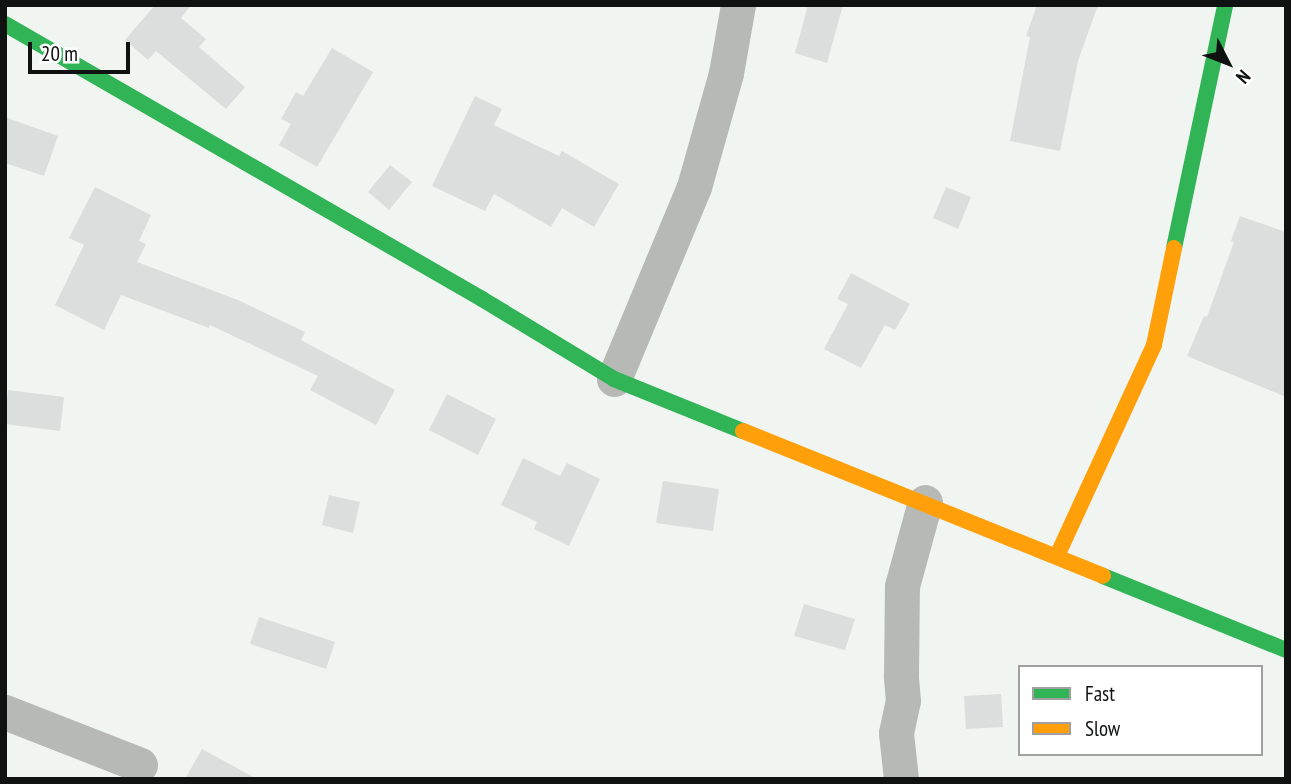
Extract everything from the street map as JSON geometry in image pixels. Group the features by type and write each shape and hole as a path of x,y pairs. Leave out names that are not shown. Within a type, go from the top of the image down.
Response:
{"street":[{"path":"614,379 694,187 726,73 738,5"},
{"path":"1057,556 1154,345 1225,5"},
{"path":"5,24 614,379 925,502 1286,650"},
{"path":"901,779 896,733 904,701 901,676 902,586 925,502"},
{"path":"5,712 140,765"}],"building":[{"path":"155,5 191,5 181,18 206,39 199,47 245,87 226,109 156,51 148,60 125,40"},
{"path":"808,5 843,5 827,63 795,53"},
{"path":"1037,5 1098,5 1078,61 1060,151 1010,141 1030,37 1026,36"},
{"path":"332,48 373,72 317,167 279,145 291,124 281,119 296,92 303,96"},
{"path":"475,96 502,109 494,125 559,156 562,151 619,184 594,227 562,208 551,227 494,194 485,211 432,186"},
{"path":"5,117 58,136 44,176 5,163"},
{"path":"390,165 412,182 389,210 368,192"},
{"path":"95,187 151,215 139,241 146,244 137,262 238,300 305,332 301,340 395,390 376,425 310,390 318,376 210,325 209,328 121,295 104,330 55,305 84,245 69,238"},
{"path":"946,187 971,197 958,229 933,218"},
{"path":"1240,216 1286,232 1286,397 1187,356 1204,316 1207,317 1234,242 1231,241"},
{"path":"851,273 910,304 895,330 885,325 861,368 824,349 848,304 837,299"},
{"path":"8,390 64,397 60,431 5,424"},
{"path":"447,394 496,419 478,455 429,430"},
{"path":"523,458 560,476 567,463 600,479 569,546 534,529 537,522 501,505"},
{"path":"663,481 719,489 713,531 656,523"},
{"path":"329,495 360,502 353,533 322,525"},
{"path":"804,604 855,619 845,650 794,636"},
{"path":"259,617 335,642 326,669 250,644"},
{"path":"1001,694 1003,727 966,729 964,696"},
{"path":"202,749 257,779 185,779"}],"traffic: fast":[{"path":"1174,248 1225,5"},
{"path":"5,24 482,299 614,379 743,431"},
{"path":"1103,576 1286,650"}],"traffic: slow":[{"path":"1057,556 1154,345 1174,248"},
{"path":"743,431 1103,576"}]}
